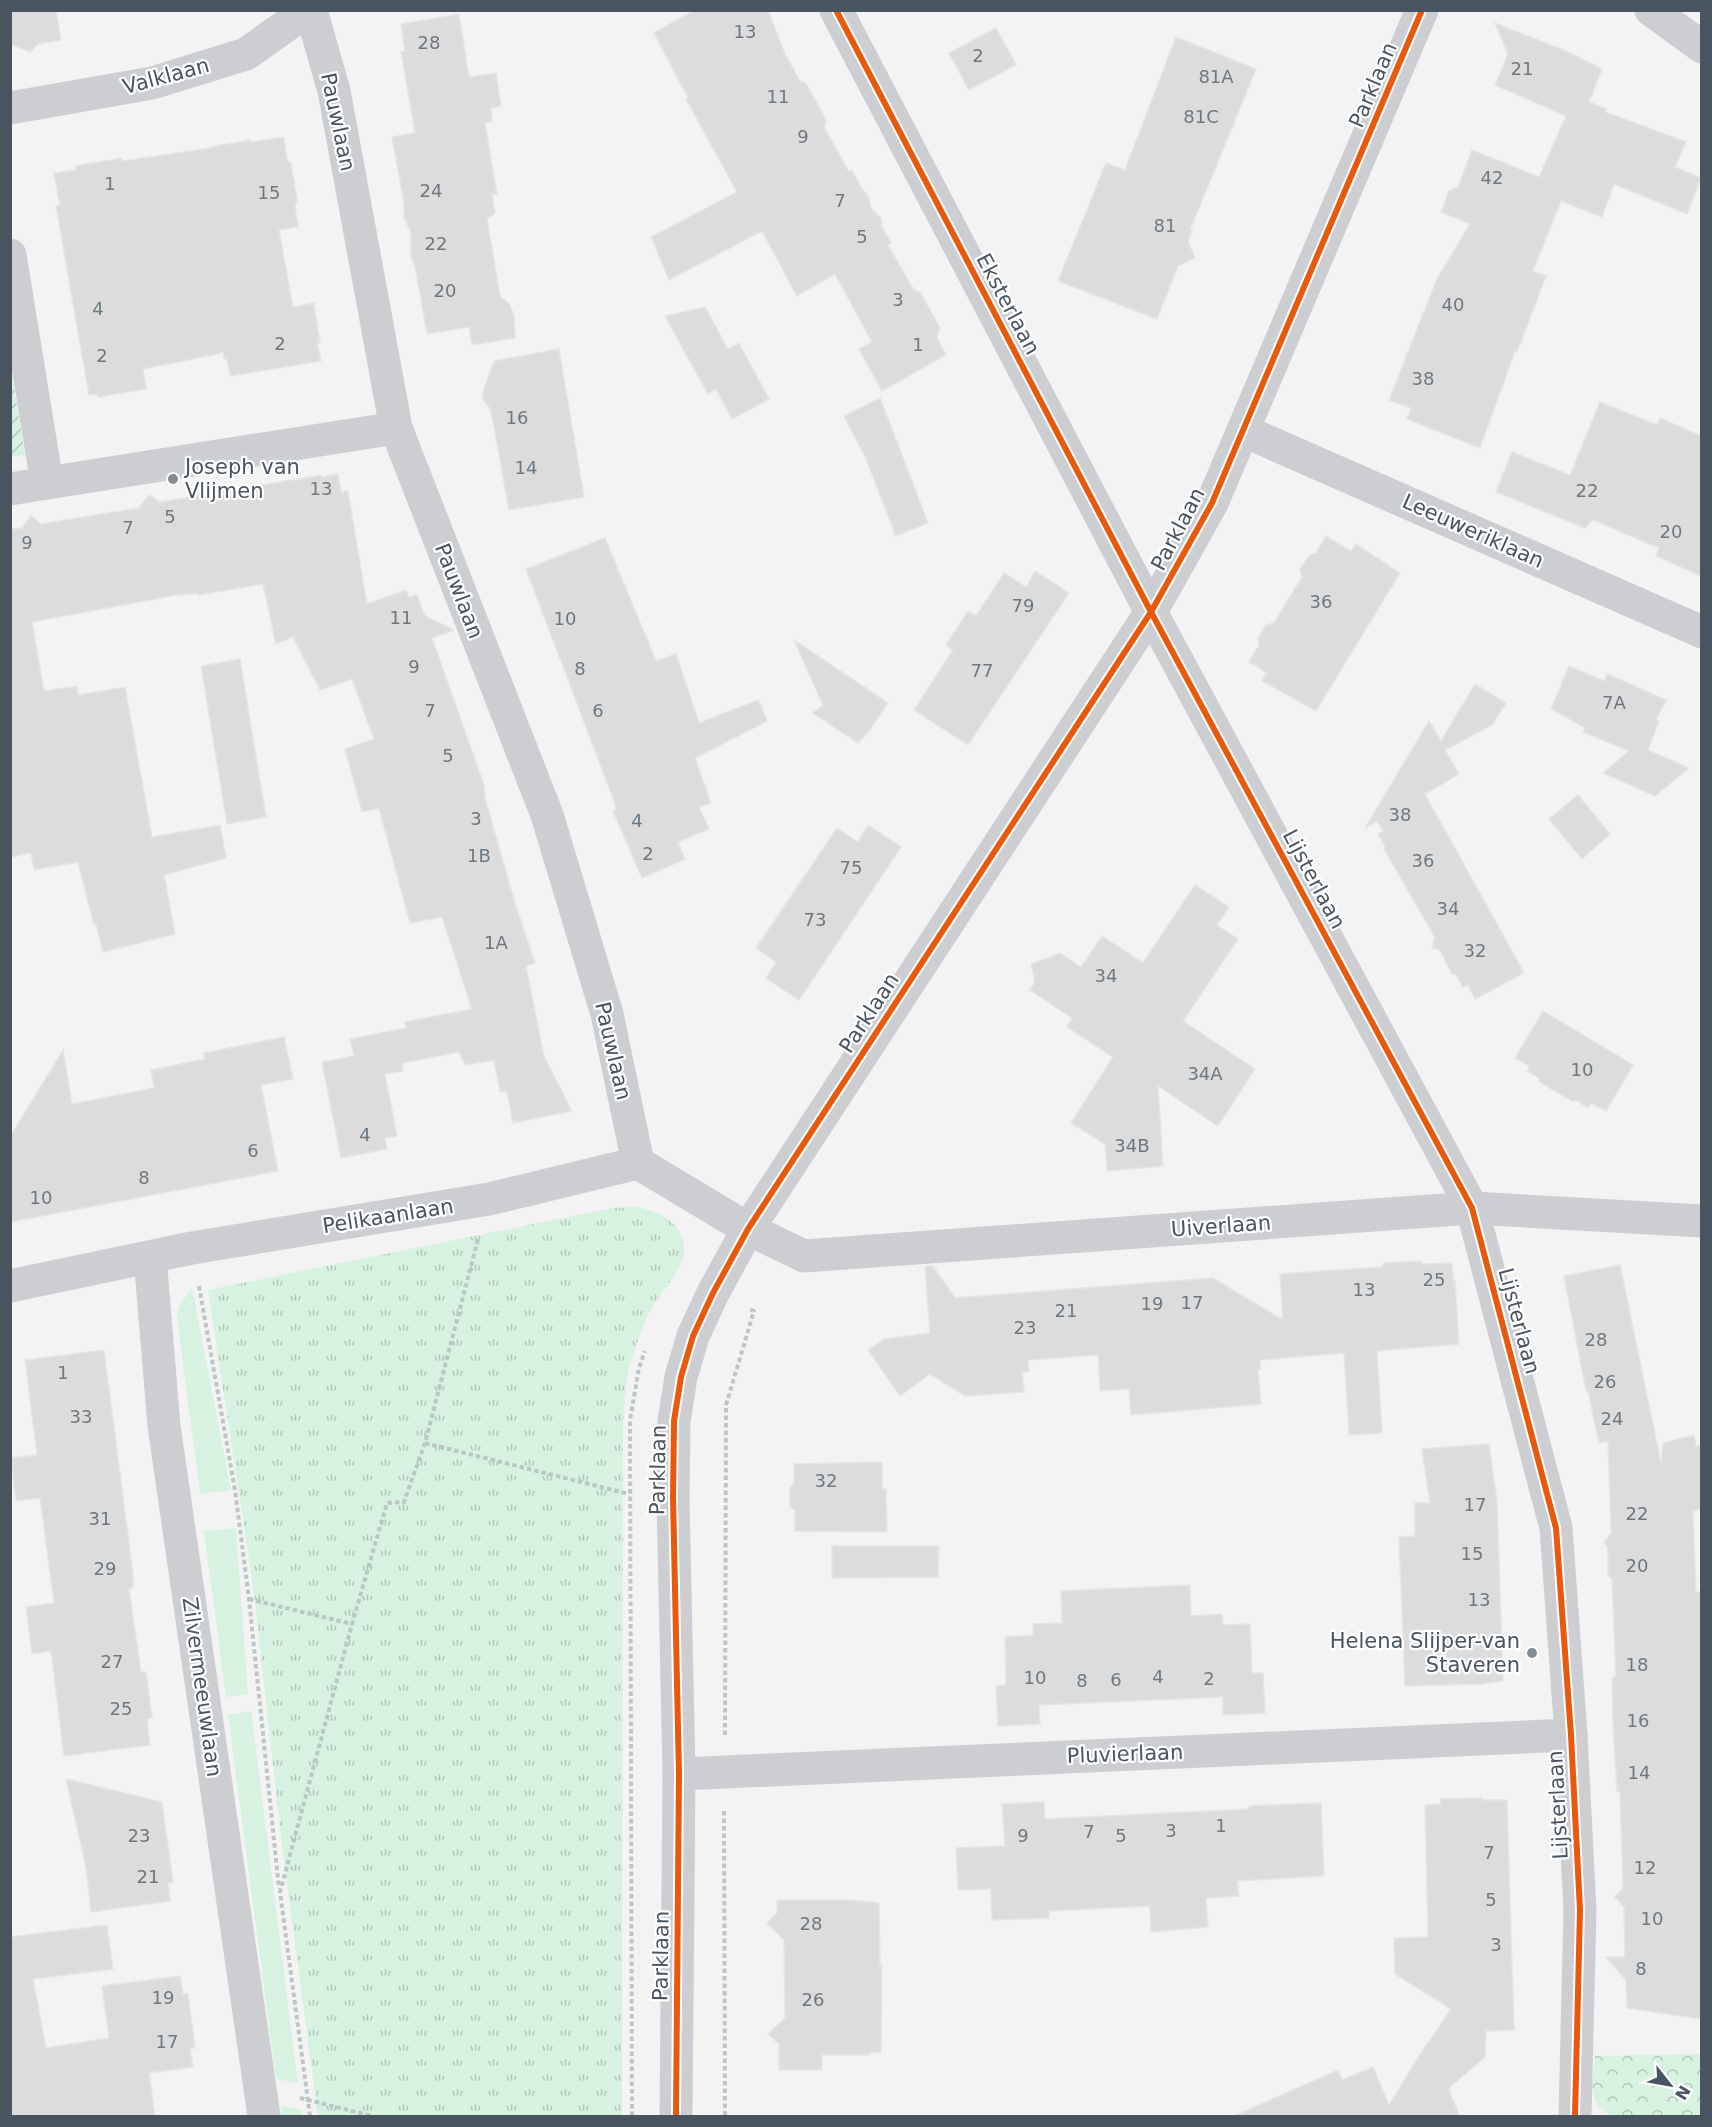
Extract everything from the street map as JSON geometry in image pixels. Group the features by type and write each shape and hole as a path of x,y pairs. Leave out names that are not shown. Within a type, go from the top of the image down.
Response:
{"street":[{"name":"Valklaan","path":"10,108 152,83 246,54 310,10"},
{"name":"Pauwlaan","path":"310,10 333,91 396,428 547,815 607,1014 638,1163"},
{"name":"Eksterlaan","path":"836,10 1151,612"},
{"name":"Parklaan","path":"675,2116 679,1774 673,1497 674,1421 681,1377 693,1336 713,1293 748,1229 1151,612 1212,503 1422,10"},
{"path":"1651,10 1701,47"},
{"path":"10,255 47,483"},
{"path":"10,489 396,428"},
{"name":"Leeuweriklaan","path":"1244,431 1701,632"},
{"name":"Lijsterlaan","path":"1151,612 1472,1208 1556,1528 1571,1735 1580,1910 1575,2116"},
{"path":"638,1163 748,1229"},
{"name":"Pelikaanlaan","path":"10,1286 192,1248 489,1199 638,1163"},
{"name":"Uiverlaan","path":"748,1229 804,1256 1472,1208 1701,1221"},
{"name":"Zilvermeeuwlaan","path":"150,1257 164,1426 262,2102"},
{"name":"Pluvierlaan","path":"679,1774 1571,1735"}],"path":[{"path":"280,1892 387,1503 404,1502 426,1443 489,1199"},
{"path":"192,1248 235,1490 280,1892 310,2116"},
{"path":"713,1293 754,1311 726,1405 725,2116"},
{"path":"426,1443 629,1494 632,2116"},
{"path":"249,1599 352,1624"},
{"path":"262,2102 308,2100 372,2116"}],"green space":[{"path":"11,369 25,455 10,457"},
{"path":"636,1207 655,1212 671,1221 679,1231 684,1243 684,1254 674,1276 652,1307 637,1343 628,1375 623,1420 622,2116 318,2116 282,1847 253,1586 208,1290 612,1208"},
{"path":"192,1288 231,1490 200,1494 177,1316 179,1306"},
{"path":"236,1528 248,1694 226,1697 204,1531"},
{"path":"251,1711 298,2083 276,2079 228,1715"},
{"path":"1701,2054 1701,2116 1614,2116 1605,2112 1595,2099 1592,2083 1595,2056"},
{"path":"281,2106 301,2110 302,2116 282,2116"}],"building":[{"path":"10,10 56,10 61,40 38,44 30,52 10,44"},
{"path":"695,10 768,10 785,54 800,81 806,83 826,120 824,127 849,172 852,170 862,189 868,195 871,208 881,218 882,227 891,243 888,245 914,290 920,292 940,328 937,338 946,355 882,391 859,349 872,342 835,274 797,296 762,231 669,280 651,237 737,192 686,99 688,98 654,33"},
{"path":"459,14 469,77 496,73 501,106 491,108 492,121 485,123 497,194 492,194 495,213 487,219 500,296 509,304 514,315 515,338 472,345 469,327 427,334 415,266 411,257 411,232 404,218 404,203 392,137 415,133 401,52 405,51 401,24"},
{"path":"1495,23 1566,51 1602,69 1589,102 1607,109 1605,112 1686,142 1675,167 1701,178 1687,214 1614,184 1602,217 1561,201 1533,271 1546,276 1517,352 1515,351 1480,448 1407,419 1411,408 1389,400 1437,279 1470,224 1441,212 1449,191 1458,187 1472,150 1539,177 1566,116 1495,85 1508,54"},
{"path":"996,28 1016,65 969,90 949,53"},
{"path":"1176,37 1256,69 1190,230 1192,231 1188,241 1195,258 1178,266 1157,319 1058,281 1106,163 1125,170"},
{"path":"284,137 297,200 295,207 298,227 279,230 293,307 314,303 320,343 317,343 321,361 230,376 227,359 224,359 223,353 143,369 146,389 98,397 97,394 89,395 56,206 60,205 54,173 76,170 75,166 122,158 123,161 250,140 251,142"},
{"path":"705,307 728,349 739,343 769,399 732,419 716,389 708,394 665,316"},
{"path":"559,349 584,497 509,510 491,410 483,399 483,392 494,361"},
{"path":"880,398 928,523 896,536 865,456 844,416"},
{"path":"1600,402 1657,425 1660,418 1701,436 1701,576 1656,556 1659,548 1593,520 1585,528 1496,492 1512,452 1570,475"},
{"path":"338,474 341,492 348,491 367,604 406,590 409,597 417,595 425,616 454,630 432,638 484,785 485,798 514,900 535,963 526,966 544,1056 572,1111 513,1123 507,1091 500,1092 494,1060 465,1065 459,1052 402,1063 403,1071 385,1074 397,1136 385,1138 387,1149 341,1158 322,1062 354,1056 350,1039 406,1028 405,1022 472,1009 442,917 410,923 379,808 362,812 345,749 374,739 352,679 320,690 293,637 276,644 263,584 198,595 198,593 177,595 32,622 44,691 77,686 78,695 125,687 152,837 220,825 226,858 164,875 175,934 103,952 78,862 34,870 31,853 10,857 10,529 22,528 31,516 41,524 139,508 149,495 160,502"},
{"path":"1326,536 1351,551 1356,544 1400,573 1316,711 1262,681 1267,673 1249,662 1259,645 1258,638 1266,625 1274,623 1302,577 1300,569 1310,555 1316,553"},
{"path":"605,538 656,661 676,654 699,723 758,700 767,721 695,758 711,803 699,807 709,829 678,842 685,859 642,878 613,811 617,809 526,569"},
{"path":"1035,571 1069,593 968,745 914,710 953,650 946,645 968,611 976,616 1004,573 1026,587"},
{"path":"794,640 888,703 858,743 813,713 823,705"},
{"path":"240,659 266,817 227,824 201,666"},
{"path":"1569,666 1604,681 1608,674 1666,700 1656,720 1659,721 1648,750 1689,768 1655,796 1603,773 1629,751 1583,732 1585,728 1551,709"},
{"path":"1475,684 1506,703 1492,725 1445,750 1459,774 1425,794 1524,973 1475,999 1468,985 1463,987 1456,975 1452,974 1440,950 1432,948 1435,937 1384,849 1385,846 1378,834 1383,831 1377,821 1365,828 1429,721 1441,741"},
{"path":"1578,795 1610,834 1582,859 1549,819"},
{"path":"868,825 901,847 799,1000 766,978 776,962 756,948 837,828 858,842"},
{"path":"1195,885 1229,907 1217,925 1238,939 1183,1021 1255,1069 1218,1126 1158,1086 1163,1166 1107,1171 1105,1144 1071,1123 1113,1057 1067,1027 1072,1018 1030,990 1035,982 1031,964 1060,953 1081,967 1102,936 1143,963"},
{"path":"1543,1011 1633,1065 1606,1111 1591,1103 1588,1108 1576,1100 1572,1101 1540,1082 1539,1078 1527,1071 1530,1066 1515,1058"},
{"path":"284,1037 293,1079 261,1085 278,1171 10,1222 10,1137 63,1050 72,1104 154,1088 151,1070 205,1059 204,1053"},
{"path":"1420,1261 1424,1264 1452,1263 1459,1344 1377,1351 1382,1433 1349,1435 1344,1353 1260,1360 1261,1369 1258,1369 1261,1404 1131,1415 1129,1389 1100,1391 1098,1355 1028,1360 1029,1371 1022,1372 1024,1392 965,1396 930,1374 900,1396 868,1350 884,1339 930,1333 925,1266 933,1266 955,1298 1213,1278 1283,1320 1280,1274 1381,1267 1385,1263"},
{"path":"1620,1265 1661,1463 1663,1443 1694,1435 1696,1446 1701,1445 1701,1509 1693,1511 1696,1592 1701,1592 1701,2019 1627,2008 1626,1980 1606,1957 1625,1957 1624,1907 1615,1897 1623,1888 1620,1793 1617,1791 1613,1724 1612,1679 1616,1675 1612,1579 1608,1575 1608,1548 1604,1542 1611,1533 1608,1441 1599,1443 1588,1391 1586,1391 1564,1276"},
{"path":"104,1350 133,1574 133,1588 129,1589 141,1672 146,1672 152,1718 147,1719 150,1745 64,1756 51,1651 32,1654 26,1607 54,1603 40,1498 16,1501 11,1458 37,1455 25,1360"},
{"path":"1489,1444 1497,1501 1503,1681 1481,1684 1405,1686 1399,1537 1415,1536 1415,1503 1430,1503 1422,1449"},
{"path":"882,1462 882,1489 886,1489 887,1532 795,1531 795,1511 790,1506 790,1488 794,1483 794,1464"},
{"path":"832,1546 939,1546 938,1577 832,1578"},
{"path":"1190,1585 1191,1616 1222,1614 1223,1625 1250,1624 1252,1673 1263,1673 1265,1713 1223,1715 1223,1697 1039,1705 1040,1724 998,1726 996,1686 1006,1685 1005,1637 1033,1635 1033,1624 1062,1623 1061,1591"},
{"path":"66,1779 162,1802 173,1882 168,1883 170,1901 91,1912 86,1867"},
{"path":"1482,1798 1482,1800 1507,1800 1514,2030 1486,2031 1485,2057 1448,2089 1460,2116 1234,2116 1338,2070 1342,2080 1373,2067 1389,2105 1451,2009 1395,1974 1394,1938 1428,1937 1425,1805 1440,1804 1441,1799"},
{"path":"1044,1802 1045,1819 1249,1809 1249,1806 1321,1803 1324,1876 1237,1881 1239,1896 1206,1898 1208,1927 1151,1932 1150,1906 1049,1911 1049,1918 992,1920 991,1889 958,1890 956,1848 1005,1846 1002,1804"},
{"path":"777,1900 850,1900 879,1903 880,1965 882,1965 881,2052 869,2053 869,2055 822,2055 822,2070 779,2070 779,2044 768,2034 785,2018 784,1940 767,1923 777,1913"},
{"path":"107,1925 113,1969 33,1979 46,2048 109,2038 102,1986 180,1976 183,1994 188,1994 195,2048 190,2048 193,2067 149,2073 155,2116 10,2116 10,1937"}],"cycle path":[{"path":"836,10 1151,612 1472,1208 1556,1528 1571,1735 1580,1910 1575,2116"},
{"path":"676,2116 679,1774 673,1497 674,1421 681,1377 693,1336 713,1293 748,1229 1151,612 1212,503 1422,10"}],"place":[{"name":"Joseph van Vlijmen","path":"173,479"},
{"name":"Helena Slijper-van Staveren","path":"1532,1653"}]}
